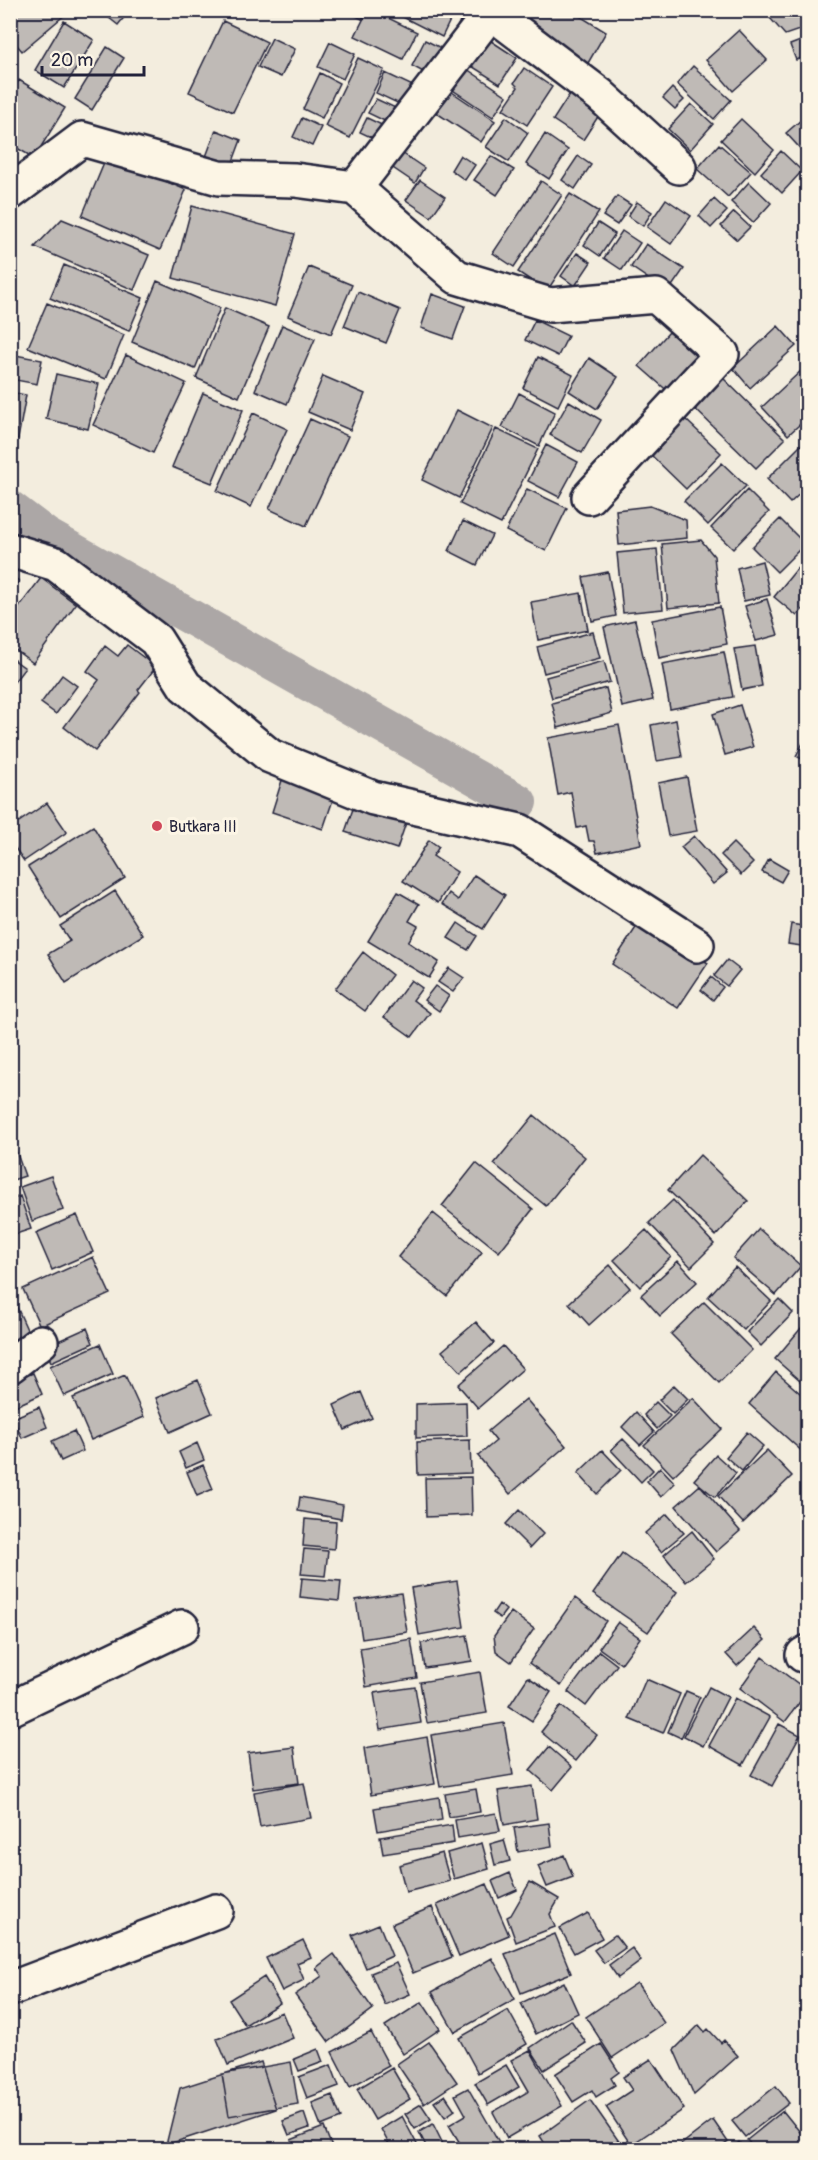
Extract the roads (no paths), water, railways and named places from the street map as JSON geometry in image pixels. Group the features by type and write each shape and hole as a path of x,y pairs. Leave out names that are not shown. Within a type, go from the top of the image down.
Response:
{"street":[{"path":"355,188 489,11 600,95 679,167"},
{"path":"10,193 82,139 219,178 295,180 355,188 457,276 550,305 656,296 722,354 589,497"},
{"path":"10,550 56,564 156,640 185,686 270,756 373,798 520,831 697,945"},
{"path":"10,1366 41,1342"},
{"path":"10,1709 182,1627"},
{"path":"10,1989 216,1911"}],"waterway":[{"path":"10,508 47,536 519,802"}],"place":[{"name":"Butkara III","path":"157,826"}]}
